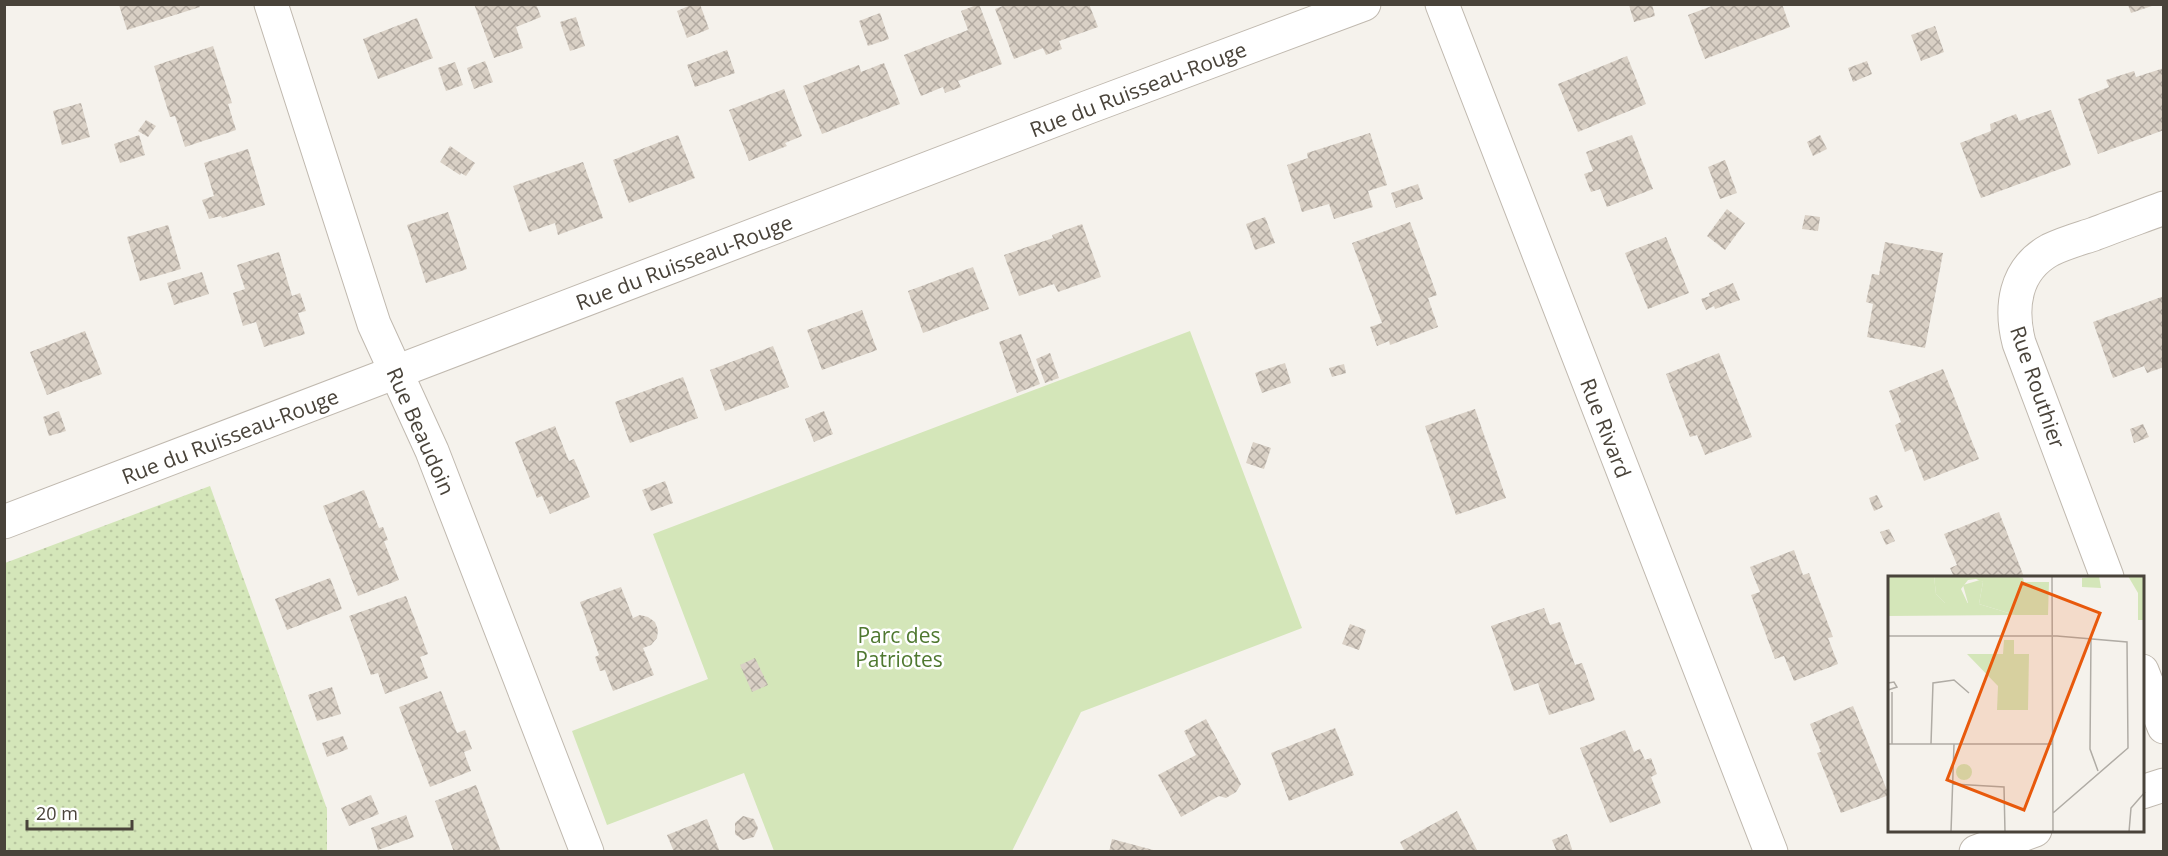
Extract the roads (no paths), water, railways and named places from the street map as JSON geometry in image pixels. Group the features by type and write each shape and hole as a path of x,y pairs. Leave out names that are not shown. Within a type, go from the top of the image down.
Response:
{"street":[{"name":"Rue Beaudoin","path":"271,4 374,324 432,452 587,852"},
{"name":"Rue du Ruisseau-Rouge","path":"4,522 1364,4"},
{"name":"Rue Rivard","path":"1442,4 1771,852"},
{"name":"Rue Routhier","path":"2107,576 2019,343 2013,323 2014,302 2020,282 2026,273 2049,251 2163,208"},
{"path":"2144,676 2163,727"},
{"path":"2144,791 2163,785"},
{"path":"1976,852 2032,832"}],"park label":[{"name":"Parc des Patriotes","path":"899,647"}]}
